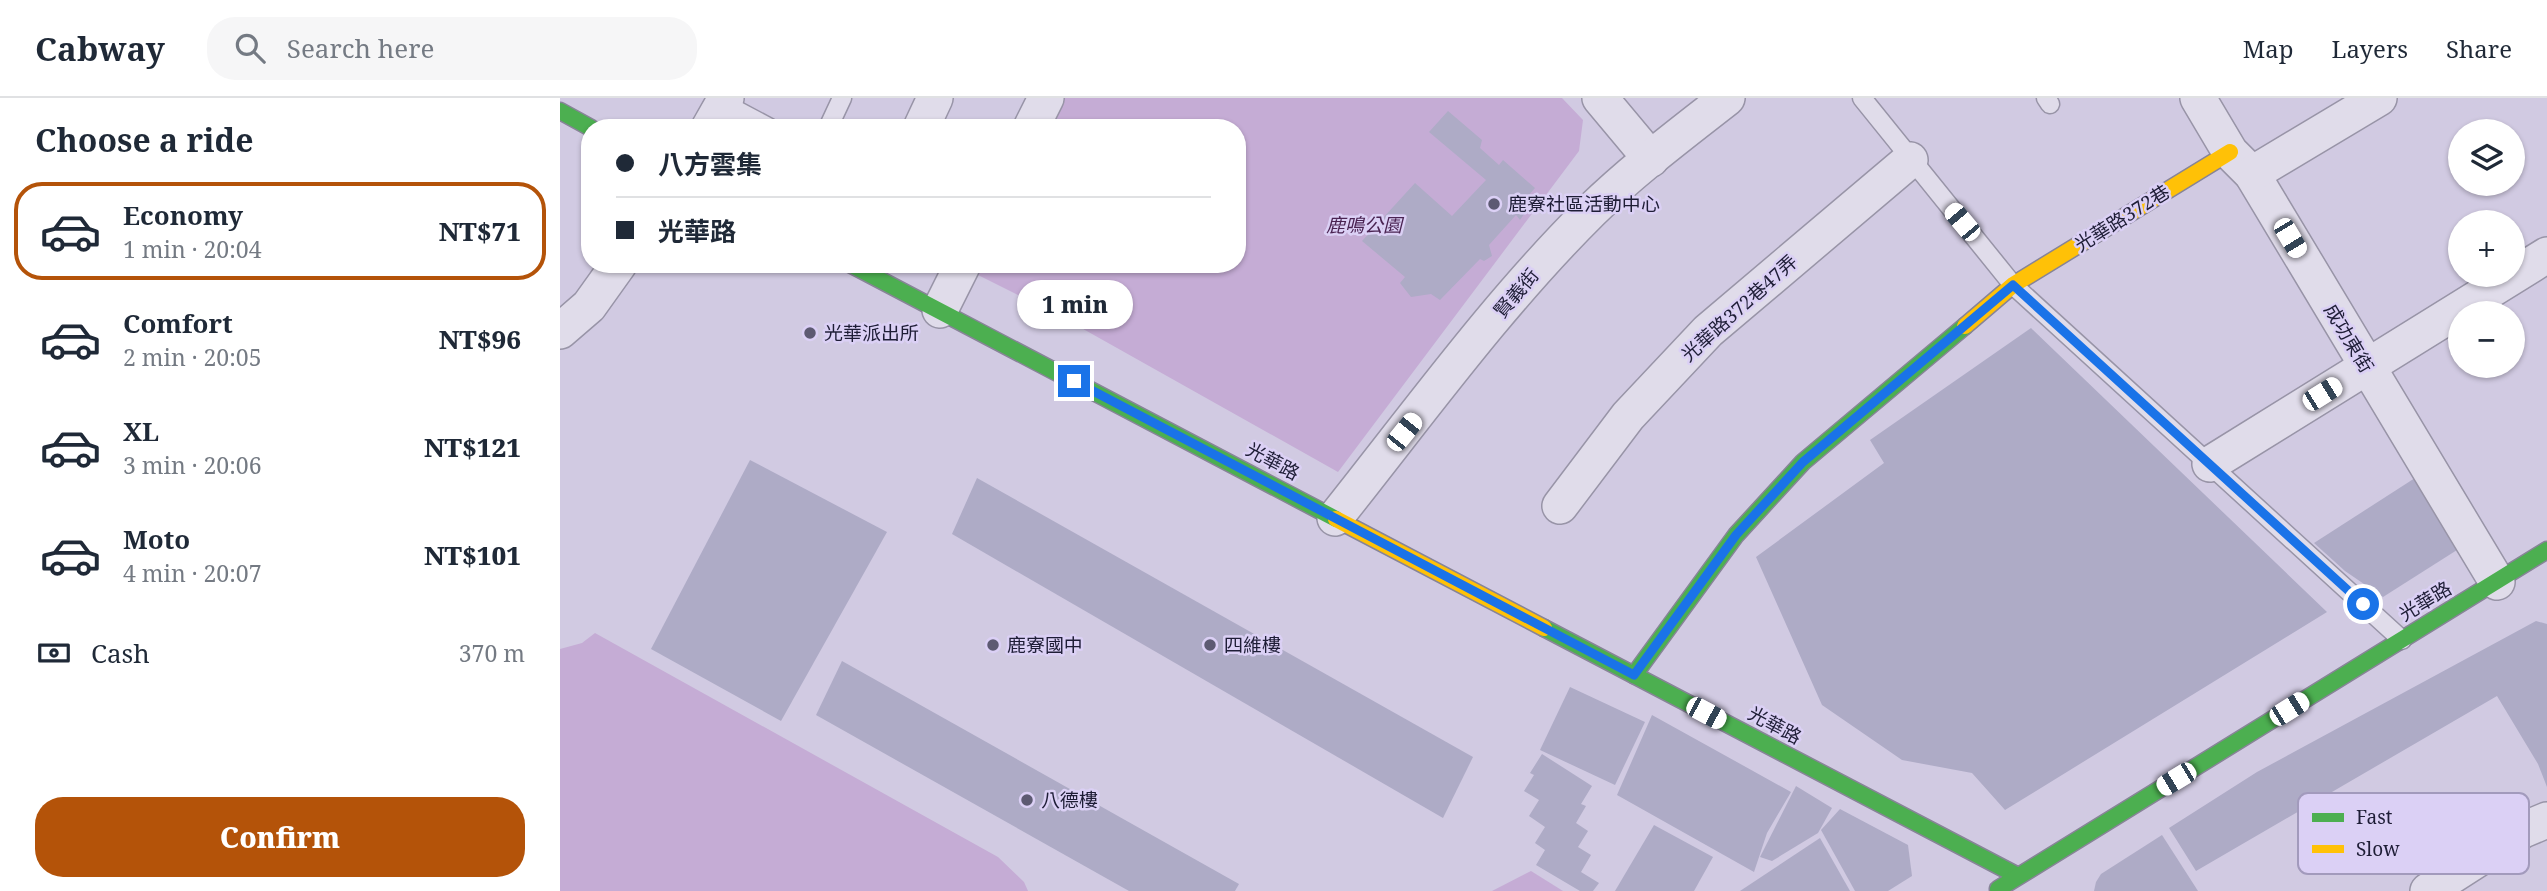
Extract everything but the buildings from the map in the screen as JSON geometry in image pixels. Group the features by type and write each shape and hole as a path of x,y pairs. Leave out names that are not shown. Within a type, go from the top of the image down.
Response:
{"street":[{"path":"925,119 935,98"},
{"path":"1036,119 1046,98"},
{"path":"1601,98 1651,159"},
{"name":"賢義街","path":"1335,518 1524,281 1592,209 1727,98"},
{"name":"成功東街","path":"2197,98 2241,163 2497,582"},
{"path":"2241,163 2379,98"},
{"path":"560,111 581,123"},
{"name":"光華路372巷47弄","path":"1559,506 1628,416 1708,331 1910,160"},
{"name":"光華路372巷","path":"1634,675 1736,535 1803,462 2013,285 2241,163"},
{"path":"2210,464 2547,255"},
{"path":"560,331 589,306 613,273"},
{"name":"光華路","path":"868,273 1634,675 2017,886 2547,550"},
{"path":"940,310 958,273"},
{"path":"2529,828 2547,820"},
{"path":"2428,891 2455,874"}],"lane":[{"path":"832,119 842,98"},
{"path":"1862,98 2013,285 2402,640"},
{"path":"719,110 744,119"}],"green space":[{"name":"鹿鳴公園","path":"1062,98 1562,98 1583,120 1579,151 1338,472 1060,316 976,274 1246,273 1246,119 1052,119"},
{"path":"595,633 998,857 1024,882 1028,891 560,891 560,649 582,643"},
{"path":"1531,871 1563,891 1492,891"}],"traffic: fast":[{"path":"560,111 581,123"},
{"path":"867,273 1336,519"},
{"path":"1634,675 1736,535 1803,462 1965,326"},
{"path":"1998,889 2547,550"},
{"path":"1544,628 2018,876"}],"traffic: slow":[{"path":"1965,326 2013,285 2230,152"},
{"path":"1336,519 1544,628"}],"place":[{"name":"鹿寮社區活動中心","path":"1494,204"},
{"name":"光華派出所","path":"810,333"},
{"name":"鹿寮國中","path":"993,645"},
{"name":"四維樓","path":"1210,645"},
{"name":"八德樓","path":"1027,800"}],"route":[{"path":"1074,381 1634,675 1736,535 1803,462 2013,285 2363,604"}]}
